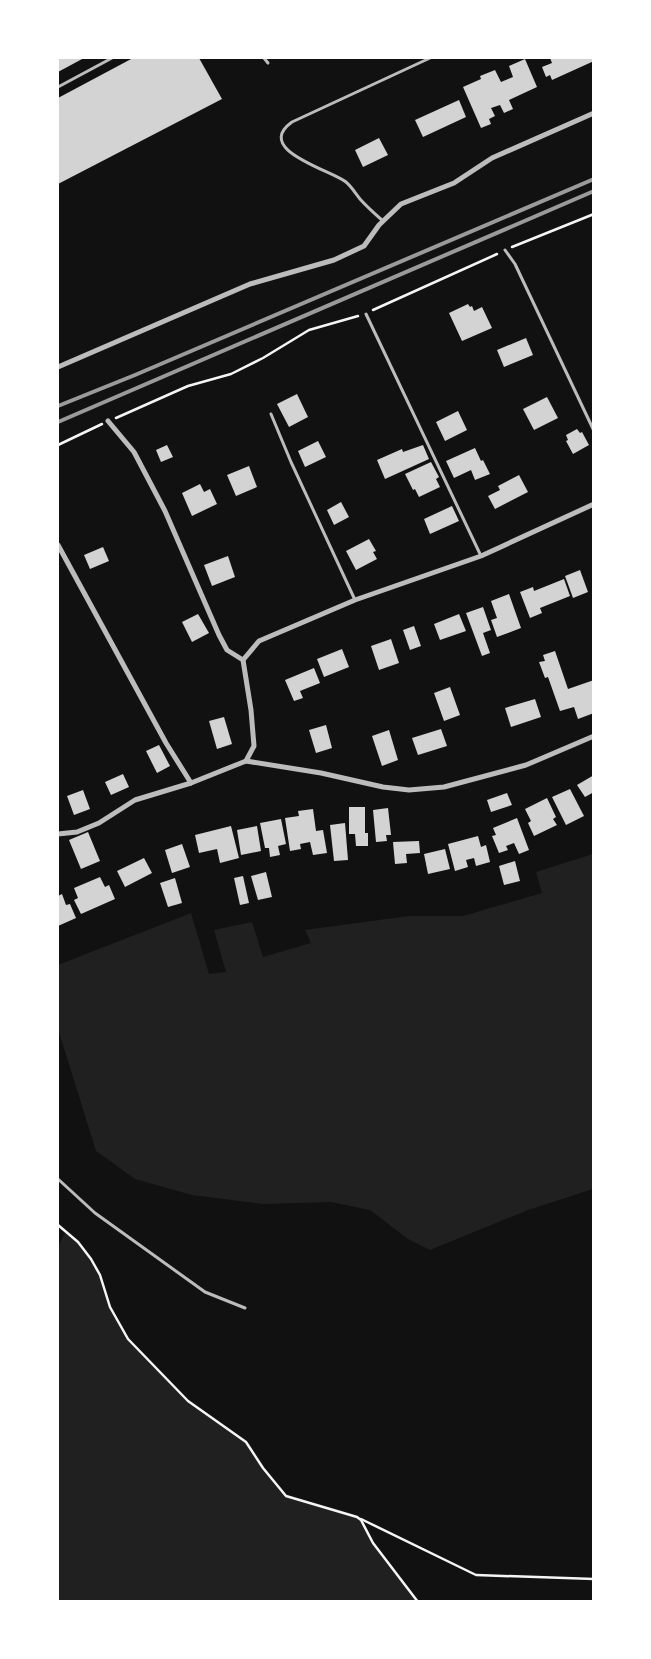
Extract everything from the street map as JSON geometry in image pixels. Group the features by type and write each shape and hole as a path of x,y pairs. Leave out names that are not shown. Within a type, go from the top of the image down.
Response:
{"street":[{"path":"58,367 250,284 334,260 364,246 383,221 401,204 454,183 492,158 594,113"},
{"path":"108,421 134,452 165,511 227,650 243,660 251,710 254,746 246,761"},
{"path":"243,660 259,642 355,600 481,556 594,504"},
{"path":"58,545 166,743 191,783"},
{"path":"58,834 77,832 99,823 135,800 191,783 246,761 321,773 383,787 418,789 444,787 526,765 594,736"}],"lane":[{"path":"58,87 112,58"},
{"path":"264,58 268,63"},
{"path":"383,221 346,182 291,153 283,145 284,128 292,122 430,58"},
{"path":"505,250 515,264 594,431"},
{"path":"366,314 481,556"},
{"path":"271,414 291,462 355,600"},
{"path":"58,1179 95,1213 205,1292 245,1308"}],"path":[{"path":"58,446 108,421 188,386 230,374 263,358 309,330 366,314 505,250 594,214"},
{"path":"58,1225 78,1242 91,1259 100,1275 110,1308 128,1339 188,1402 246,1442 263,1468 286,1496 357,1517 476,1575 594,1579"},
{"path":"357,1517 361,1520 372,1543 418,1602"}],"shaded area":[{"path":"593,854 593,1189 528,1210 430,1250 408,1239 370,1210 331,1202 263,1204 192,1195 135,1179 96,1151 58,1029 58,965 191,913 209,974 226,972 214,930 252,922 263,957 311,943 305,930 409,916 463,916 542,893 536,872"},
{"path":"65,1233 78,1242 91,1259 100,1275 110,1307 128,1339 187,1401 246,1442 263,1468 286,1496 357,1517 361,1520 373,1543 418,1601 58,1601 58,1247"}],"building":[{"path":"58,58 84,58 58,72"},
{"path":"133,58 199,58 222,99 58,184 58,98"},
{"path":"550,58 594,58 594,61 552,80 550,75 546,77 542,67 552,63"},
{"path":"525,59 537,87 509,100 513,109 504,113 500,105 491,108 495,116 489,119 491,124 481,128 463,87 481,79 480,76 495,70 501,82 513,77 509,66"},
{"path":"459,100 466,117 423,137 415,120"},
{"path":"379,138 388,155 363,167 355,150"},
{"path":"468,304 470,307 472,306 474,311 482,307 492,328 462,341 449,313"},
{"path":"526,338 533,355 504,367 497,350"},
{"path":"297,394 308,417 289,427 277,404"},
{"path":"547,397 558,418 534,430 523,409"},
{"path":"458,411 467,430 445,441 436,422"},
{"path":"577,429 580,433 582,432 589,445 573,454 566,441 568,440 566,435"},
{"path":"318,441 326,457 305,467 298,451"},
{"path":"167,445 173,457 161,462 156,450"},
{"path":"423,445 429,459 385,479 377,460 402,449 403,452"},
{"path":"475,448 490,474 475,480 471,470 454,478 446,461"},
{"path":"431,462 439,477 436,479 440,487 419,497 405,474"},
{"path":"249,466 257,487 236,496 227,475"},
{"path":"519,475 528,492 495,509 488,496 500,490 498,486"},
{"path":"200,484 204,492 210,489 217,504 192,516 182,493"},
{"path":"341,502 349,517 334,525 327,510"},
{"path":"452,506 459,521 430,534 424,519"},
{"path":"369,539 376,551 373,552 377,559 356,570 346,551"},
{"path":"103,547 109,561 90,569 84,555"},
{"path":"228,556 235,577 212,586 204,565"},
{"path":"580,570 588,592 573,598 565,576"},
{"path":"564,579 570,596 540,608 542,613 530,618 520,592 533,587 534,591"},
{"path":"509,594 521,628 497,637 491,620 497,618 491,601"},
{"path":"483,607 491,630 483,633 490,653 482,656 466,613"},
{"path":"198,614 209,633 192,642 182,622"},
{"path":"459,614 466,631 440,640 434,624"},
{"path":"414,626 421,646 410,650 403,630"},
{"path":"391,639 399,663 379,670 371,646"},
{"path":"342,649 349,667 324,677 317,659"},
{"path":"555,651 568,689 594,680 594,713 578,719 574,707 560,711 548,677 545,678 539,662 545,661 543,655"},
{"path":"314,668 320,683 300,691 303,698 294,701 285,680"},
{"path":"450,687 460,715 444,721 434,693"},
{"path":"535,699 541,717 511,727 505,708"},
{"path":"224,717 232,744 217,749 209,721"},
{"path":"326,725 332,748 316,753 309,730"},
{"path":"441,729 447,746 418,755 412,738"},
{"path":"389,730 398,760 382,766 372,736"},
{"path":"159,745 170,766 157,773 146,751"},
{"path":"123,774 129,787 111,795 105,782"},
{"path":"594,775 594,792 585,797 577,785"},
{"path":"570,789 584,816 566,825 552,797"},
{"path":"83,790 90,809 74,815 67,796"},
{"path":"507,793 512,805 491,812 487,800"},
{"path":"547,798 556,817 553,819 557,825 534,836 528,823 531,821 525,809"},
{"path":"349,807 365,807 365,833 368,833 368,846 356,846 355,834 349,834"},
{"path":"388,808 391,835 386,835 387,841 376,842 373,810"},
{"path":"313,809 316,831 323,830 327,853 313,855 310,842 300,844 301,849 290,851 285,818 299,816 298,811"},
{"path":"517,818 529,850 519,854 514,843 506,846 508,850 499,853 492,836 496,835 493,828"},
{"path":"281,819 286,844 278,846 280,855 270,857 269,848 265,848 260,823"},
{"path":"345,823 348,860 334,861 330,825"},
{"path":"231,826 239,858 220,863 217,849 199,853 195,835"},
{"path":"257,826 261,851 241,855 237,830"},
{"path":"88,832 100,861 81,869 69,840"},
{"path":"478,836 481,847 486,845 490,862 476,866 474,858 466,860 468,867 455,871 448,844"},
{"path":"419,841 420,853 406,854 407,863 395,864 393,842"},
{"path":"182,844 190,867 172,873 165,850"},
{"path":"445,849 450,869 428,874 424,854"},
{"path":"144,858 152,873 125,887 117,871"},
{"path":"515,861 520,881 504,885 499,866"},
{"path":"266,872 272,897 258,900 251,876"},
{"path":"243,876 249,903 240,905 234,878"},
{"path":"100,877 105,887 109,885 115,899 81,914 74,900 78,898 74,888"},
{"path":"175,878 182,903 168,907 160,883"},
{"path":"62,894 66,905 70,904 76,918 58,926 58,896"}],"railway":[{"path":"58,406 594,179"},
{"path":"58,422 594,191"}]}
